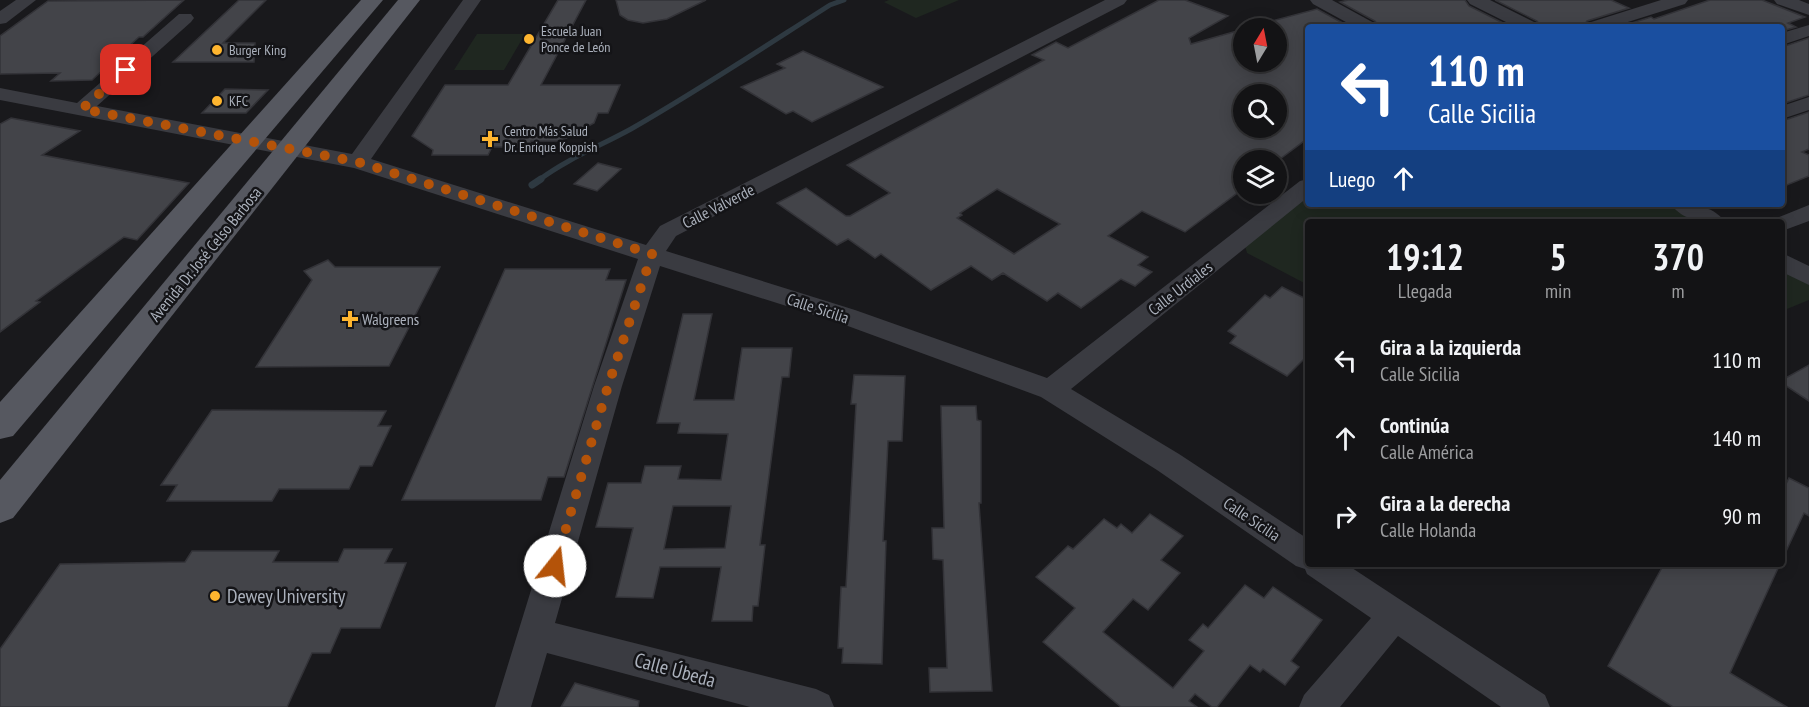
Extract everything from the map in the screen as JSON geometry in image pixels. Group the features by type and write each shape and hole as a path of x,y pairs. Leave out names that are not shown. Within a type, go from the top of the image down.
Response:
{"main road":[{"path":"0,426 372,0"},
{"name":"Avenida Dr. José Celso Barbosa","path":"0,507 409,0"}],"street":[{"path":"0,20 27,0"},
{"path":"358,162 472,0"},
{"path":"1082,0 1110,4"},
{"path":"1319,0 1363,24"},
{"path":"1476,0 1524,24"},
{"path":"1626,0 1647,10"},
{"path":"1603,24 1678,0"},
{"path":"1783,0 1809,10"},
{"name":"Calle Valverde","path":"513,707 608,386 652,254 668,231 1110,4"},
{"path":"82,109 185,18"},
{"path":"1785,38 1809,30"},
{"name":"Calle Sicilia","path":"0,94 358,162 846,316 1052,390 1168,462 1305,554"},
{"path":"1785,112 1809,103"},
{"name":"Calle Urdiales","path":"1052,390 1305,188"},
{"path":"1687,207 1708,219"},
{"path":"1785,223 1809,212"},
{"path":"1785,263 1809,277"},
{"path":"1323,567 1532,707"},
{"path":"1317,707 1395,615"},
{"name":"Calle Úbeda","path":"535,634 816,707"}],"shaded area":[{"path":"889,0 959,0 916,18 884,2"},
{"path":"477,34 525,34 504,70 454,70"},
{"path":"1305,195 1305,207 1677,207 1699,219 1305,219 1305,283 1247,253 1244,242"},
{"path":"1785,269 1809,282 1809,300 1785,310"}],"building":[{"path":"184,0 92,80 51,81 60,73 0,74 0,36 48,1"},
{"path":"239,0 266,0 223,43 255,43 254,62 173,62"},
{"path":"558,0 586,0 541,85 620,85 608,113 598,113 594,123 561,141 531,141 528,147 492,147 488,155 432,155 433,150 412,136 445,85 508,85"},
{"path":"616,0 706,0 667,19 643,23 628,20 620,15"},
{"path":"1159,0 1185,0 1228,16 1189,38 1191,44 1233,32 1233,72 1287,72 1287,18 1283,18 1317,9 1344,24 1305,24 1305,140 1287,154 1287,150 1233,150 1233,196 1185,232 1142,211 1108,236 1148,257 1138,265 1152,272 1135,286 1121,279 1081,308 1058,293 1047,301 1003,273 992,280 971,266 931,290 881,254 875,258 848,239 837,245 777,203 806,188 846,216 850,216 890,193 847,165 1044,60 1032,55 1056,42 1068,48","holes":["997,189 1060,224 1014,254 957,218 962,215 960,213"]},
{"path":"1348,0 1465,0 1469,6 1505,24 1377,24 1340,2"},
{"path":"1495,0 1611,0 1629,8 1587,21 1585,24 1539,24"},
{"path":"1710,0 1762,0 1805,17 1788,23 1796,27 1785,30 1785,24 1629,24 1651,17 1654,19"},
{"path":"1809,38 1809,95 1785,103 1785,46"},
{"path":"803,51 883,87 812,122 793,111 786,114 741,87 785,68 777,64"},
{"name":"KFC","path":"225,89 268,90 246,113 202,113"},
{"path":"1809,112 1809,149 1802,152 1809,155 1809,176 1785,186 1785,120"},
{"path":"11,118 80,131 42,155 189,183 137,240 124,237 36,301 40,302 0,332 0,124"},
{"path":"598,163 621,169 597,191 574,184"},
{"name":"Walgreens","path":"328,260 335,267 440,267 389,366 256,367 312,280 304,271"},
{"path":"505,269 610,269 606,280 626,280 564,477 548,477 541,500 402,500"},
{"path":"1282,287 1305,298 1305,358 1287,376 1230,343 1236,336 1228,331 1265,295 1270,298"},
{"path":"683,314 712,314 694,400 734,400 742,348 792,348 789,377 782,377 760,545 765,545 758,606 753,606 752,621 712,621 721,567 660,567 653,598 616,597 633,528 596,527 608,483 641,483 645,466 681,466 678,479 721,480 728,434 678,433 680,423 657,423","holes":["673,506 731,506 725,548 664,549"]},
{"path":"1809,365 1809,401 1785,385 1785,378"},
{"path":"854,375 905,376 902,441 888,441 883,541 886,541 882,664 842,663 843,648 838,648 841,587 846,587 856,404 851,404"},
{"path":"941,406 976,406 977,420 981,421 981,503 979,503 992,691 930,692 929,668 947,668 943,560 933,559 932,528 944,528"},
{"path":"212,410 386,411 378,426 391,426 372,466 360,466 349,489 279,489 272,501 167,501 177,485 161,485"},
{"path":"1789,478 1809,488 1809,516 1804,513 1785,554 1785,486"},
{"path":"1150,514 1183,536 1161,560 1180,573 1148,610 1133,599 1103,632 1173,688 1204,651 1189,640 1203,624 1208,628 1245,585 1264,598 1273,587 1322,620 1291,661 1299,667 1285,685 1263,669 1260,672 1250,665 1217,707 1212,707 1195,694 1189,701 1197,707 1121,707 1043,642 1075,608 1036,577 1068,546 1073,549 1104,519 1117,528 1121,524 1132,533"},
{"name":"Dewey University","path":"344,549 392,549 385,563 406,563 380,628 341,628 330,653 312,653 287,707 0,707 0,649 60,564 185,562 192,551 279,551 273,562 338,562"},
{"path":"1662,567 1779,567 1730,673 1787,707 1673,707 1608,666"},
{"path":"575,683 639,701 638,707 561,707"}],"waterway":[{"path":"539,180 572,159 631,129 830,5 844,0"},
{"path":"532,185 541,179"}],"place":[{"name":"Escuela Juan Ponce de León","path":"529,39"},
{"name":"Burger King","path":"217,50"},
{"name":"KFC","path":"217,101"},
{"name":"Centro Más Salud Dr. Enrique Koppish","path":"490,139"},
{"name":"Walgreens","path":"350,319"},
{"name":"Dewey University","path":"215,596"}],"route":[{"path":"126,70 82,109 358,162 652,254 608,386 555,566"}]}
